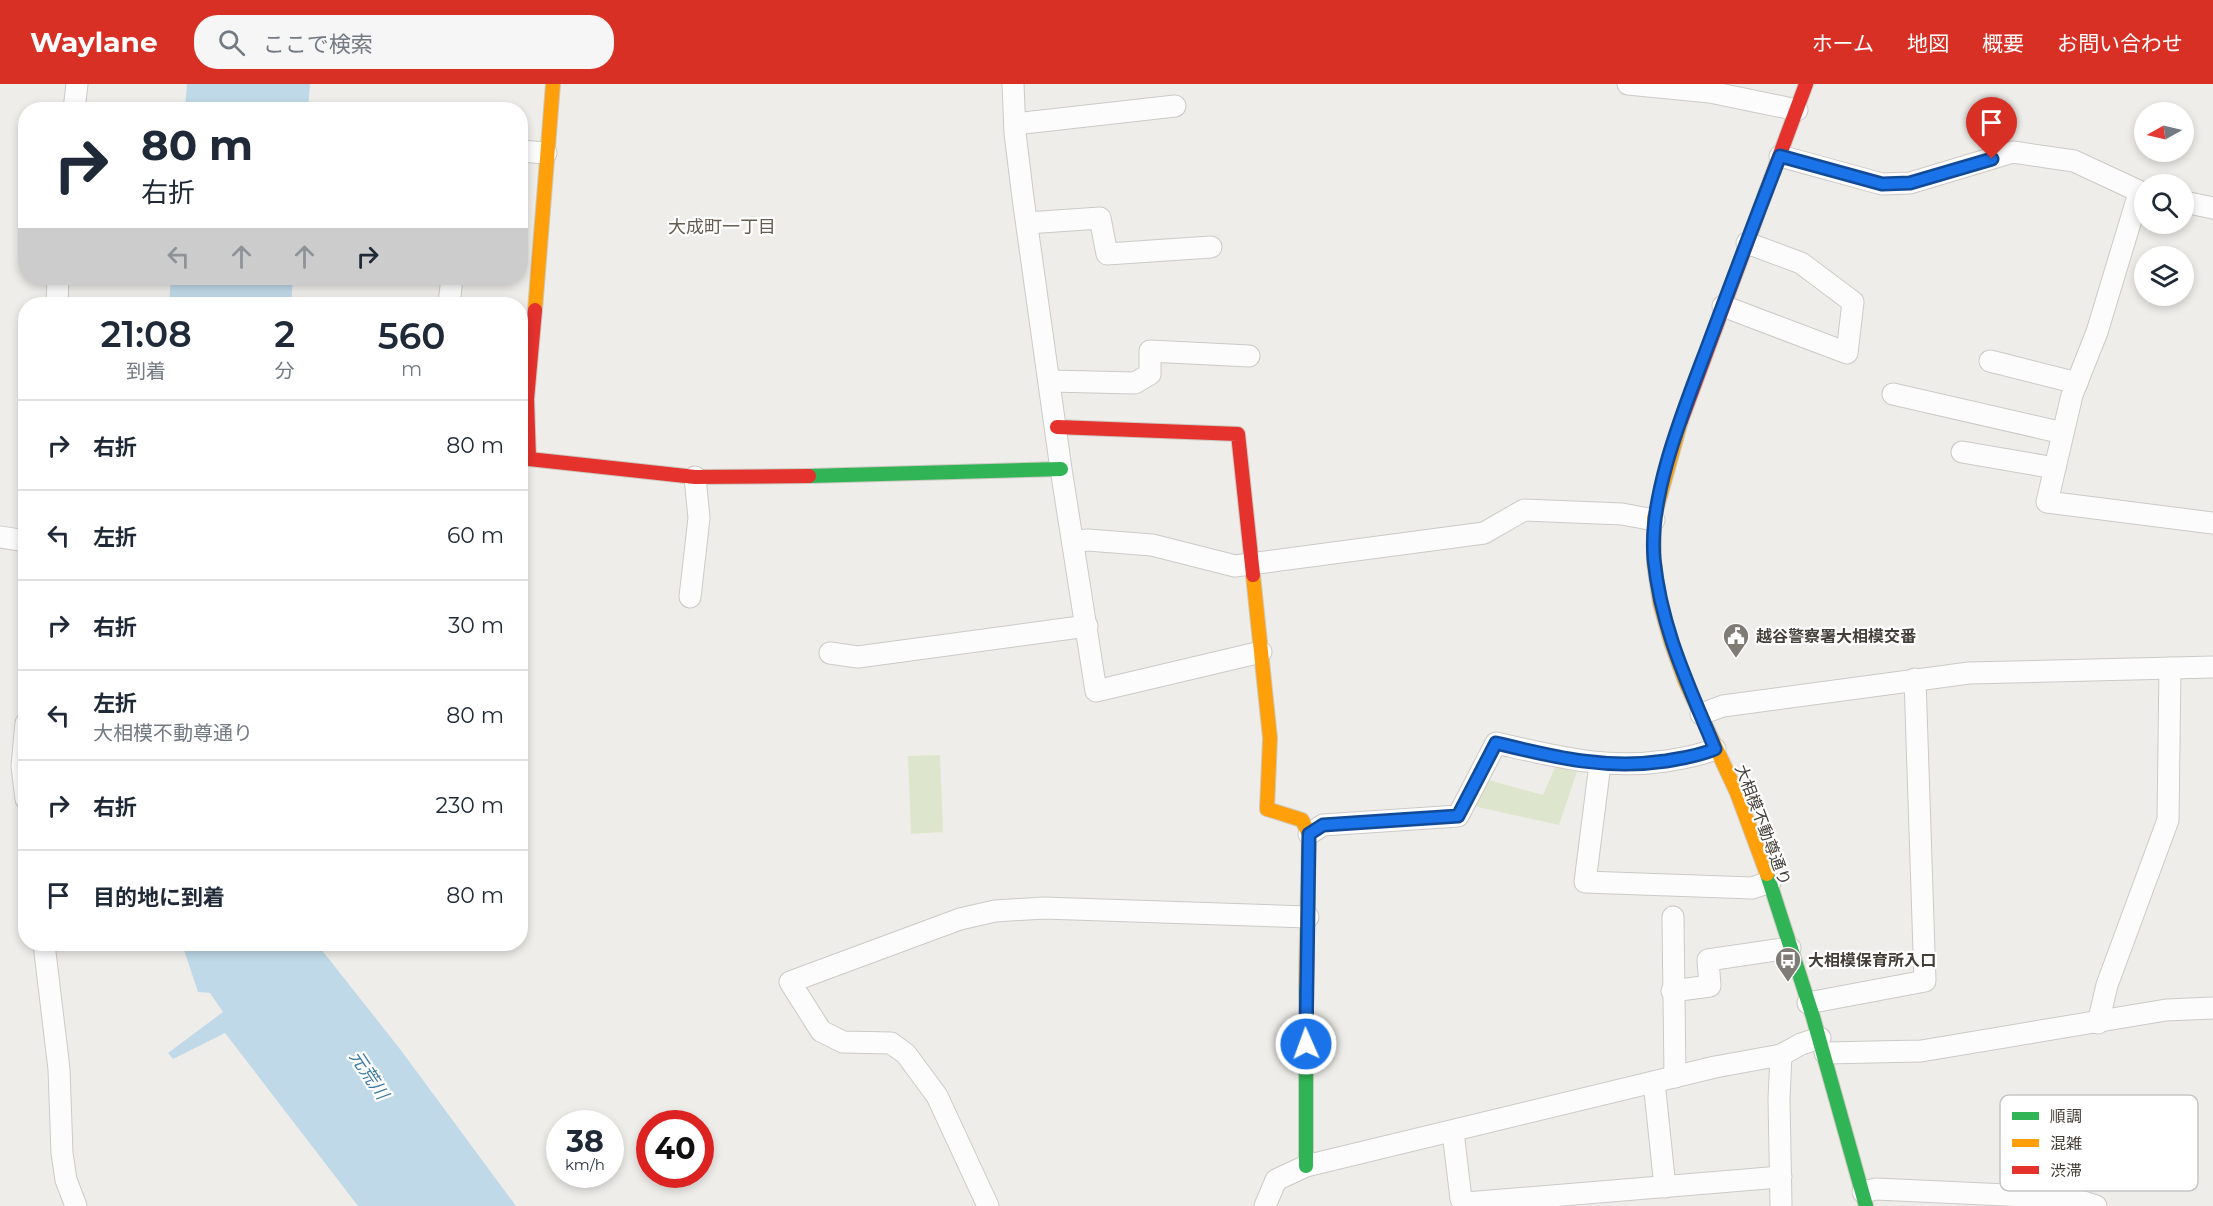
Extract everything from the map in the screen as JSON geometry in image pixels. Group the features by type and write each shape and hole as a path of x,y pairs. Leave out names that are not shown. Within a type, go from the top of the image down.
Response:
{"street":[{"path":"75,102 77,84"},
{"path":"528,351 530,255 554,84"},
{"path":"1013,84 1015,124 1027,224 1057,427 1061,469 1096,691 1261,652"},
{"path":"1628,84 1710,92 1797,110"},
{"name":"大相模不動尊通り","path":"1806,84 1688,401 1667,464 1654,520 1654,558 1667,631 1715,749 1750,827 1770,882 1822,1045 1864,1199"},
{"path":"1015,124 1175,106"},
{"path":"528,152 546,153"},
{"path":"1780,156 1882,184 1910,183 2013,153 2074,161 2134,189"},
{"path":"2194,204 2213,208"},
{"path":"1027,224 1100,218 1107,254 1211,247"},
{"path":"2134,218 2097,332 2077,383 2047,502 2213,524"},
{"path":"1723,306 1847,353 1853,302 1801,263 1747,243"},
{"path":"1050,381 1135,383 1150,374 1150,351 1249,356"},
{"path":"1990,362 2077,383"},
{"path":"1893,394 2063,433"},
{"path":"1057,427 1238,434 1270,738 1267,809 1302,820 1309,834 1305,1009 1306,1166"},
{"path":"528,429 529,459 695,477 828,477 1061,469"},
{"path":"1962,452 2055,468"},
{"path":"690,597 699,518 695,477"},
{"path":"1074,541 1152,545 1235,566 1484,533 1524,510 1622,514 1654,520"},
{"path":"0,537 18,540"},
{"path":"830,653 858,657 1087,626"},
{"path":"1701,714 1723,706 1915,679 1969,674 2213,667"},
{"path":"2098,1023 2107,985 2168,820 2170,668"},
{"path":"1808,1004 1925,981 1915,679"},
{"path":"1309,834 1323,825 1458,816 1496,743 1575,761 1600,764 1641,765 1699,756 1715,749"},
{"path":"1600,764 1585,882 1752,888 1770,882"},
{"path":"988,1206 937,1096 906,1054 891,1043 843,1042 821,1031 790,982 960,919 995,911 1044,908 1308,916"},
{"path":"1672,917 1675,1077"},
{"path":"1672,991 1710,986 1708,960 1790,948"},
{"path":"45,951 59,1069 62,1153 66,1180 76,1206"},
{"path":"1265,1206 1276,1180 1306,1166 1675,1077 1781,1055 1801,1044 1921,1051 2166,1010 2213,1008"},
{"path":"1781,1055 1779,1099 1781,1206"},
{"path":"1654,1082 1665,1188"},
{"path":"1453,1132 1461,1200 1466,1203 1781,1177"},
{"path":"1864,1199 1876,1189 2071,1198 2096,1206"}],"green space":[{"path":"940,755 943,832 911,834 908,756"},
{"path":"1556,765 1577,772 1559,825 1473,806 1485,779 1543,795"}],"water":[{"path":"187,84 310,84 309,102 186,102"},
{"path":"170,285 292,285 292,297 170,297"},
{"name":"元荒川","path":"184,951 323,951 400,1049 516,1206 358,1206 225,1033 173,1059 168,1053 223,1012 210,993 198,992"}],"traffic: fast":[{"path":"809,476 1061,469"},
{"path":"1767,874 1813,1017 1866,1206"},
{"path":"1306,984 1306,1166"}],"traffic: slow":[{"path":"535,310 553,84"},
{"path":"1681,421 1654,518 1654,563 1660,603 1685,681 1737,793 1767,874"},
{"path":"1253,575 1270,738 1267,809 1302,820 1309,834 1306,984"}],"traffic: jam":[{"path":"1681,421 1806,84"},
{"path":"528,388 535,310"},
{"path":"1057,427 1238,434 1253,575"},
{"path":"528,429 529,459 695,477 809,476"}],"place":[{"name":"越谷警察署大相模交番","path":"1736,659"},
{"name":"大相模保育所入口","path":"1788,983"}],"district":[{"name":"大成町一丁目","path":"722,227"}],"route":[{"path":"1306,1044 1309,834 1323,825 1458,816 1496,743 1575,761 1600,764 1641,765 1699,756 1715,749 1667,631 1654,558 1654,520 1667,464 1691,390 1780,156 1882,184 1910,183 1992,159"}]}
